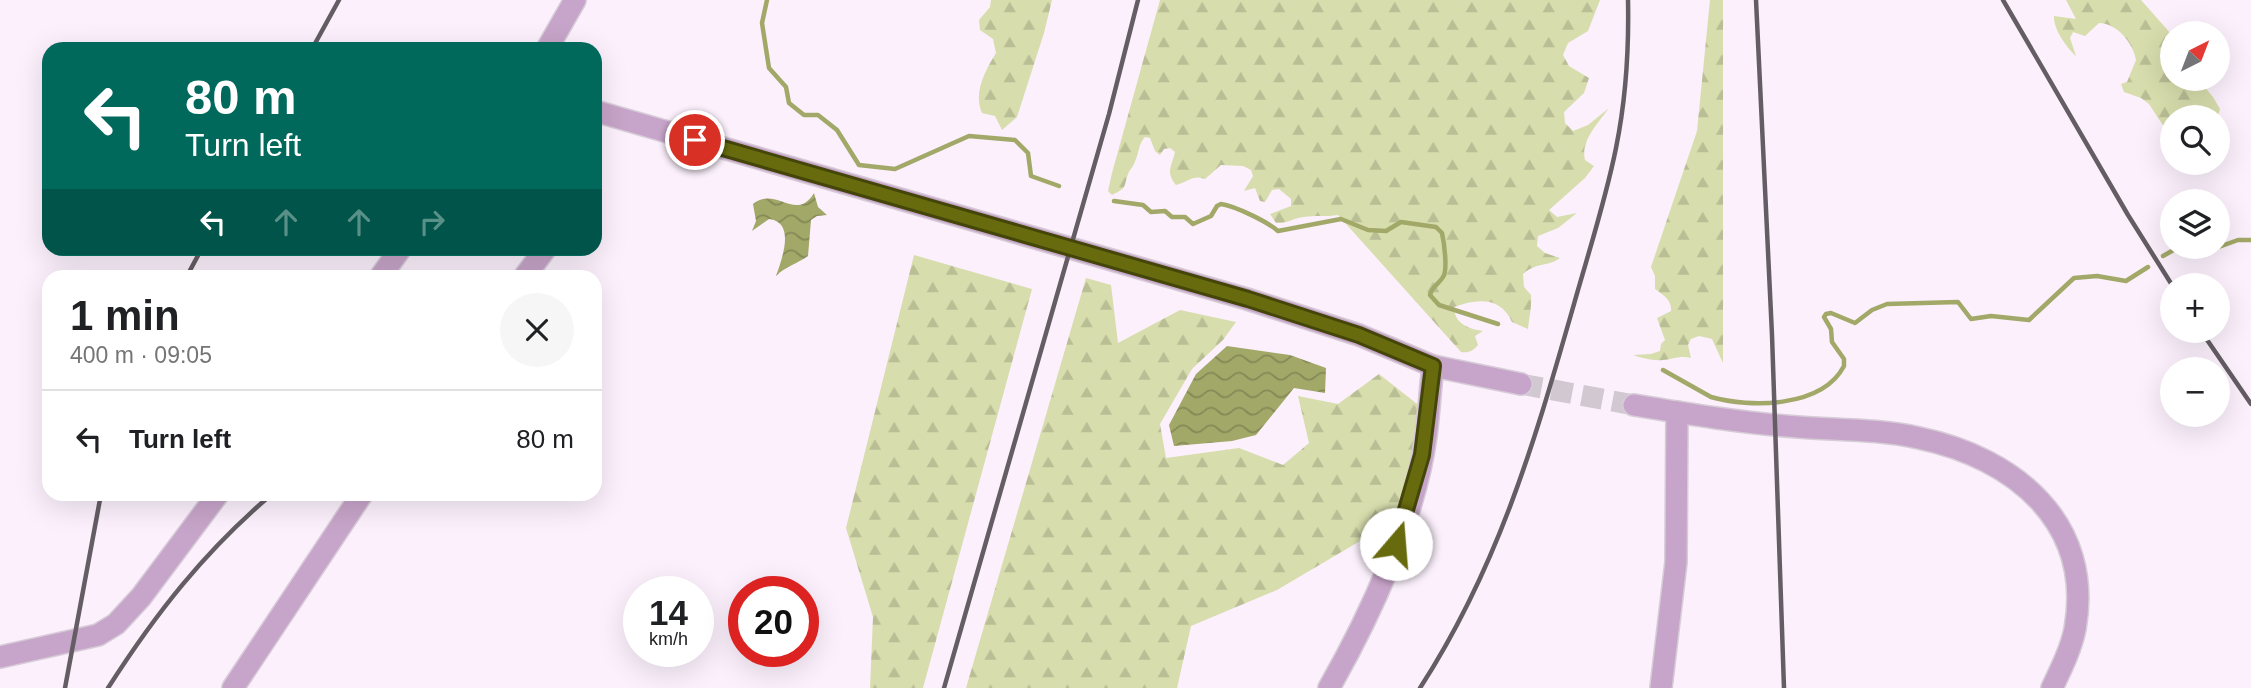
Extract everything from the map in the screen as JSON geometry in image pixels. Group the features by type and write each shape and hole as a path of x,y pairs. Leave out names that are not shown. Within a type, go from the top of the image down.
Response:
{"street":[{"path":"551,42 575,0"},
{"path":"602,113 1248,299 1359,335 1433,366 1521,384"},
{"path":"1329,688 1379,587 1409,506 1426,437 1433,366"},
{"path":"1634,405 1787,426 1878,432 1921,438 1980,458 2016,480 2049,509 2060,526 2076,572 2078,608 2075,631 2066,659 2052,688"},
{"path":"1661,688 1676,562 1676,412"},
{"path":"0,657 98,635 111,629 141,597 213,501"},
{"path":"233,688 357,501"}],"green space":[{"path":"991,0 1052,0 1017,117 1002,130 995,116 982,113 979,98 984,75 996,53 993,39 980,30 979,20 990,7"},
{"path":"1160,0 1600,0 1588,31 1568,43 1563,55 1569,66 1589,78 1584,93 1564,112 1565,123 1573,131 1588,125 1609,108 1591,132 1585,146 1585,160 1594,166 1585,178 1549,210 1557,217 1577,213 1558,228 1538,236 1537,246 1545,253 1560,258 1523,274 1524,287 1531,295 1528,329 1512,322 1502,308 1495,304 1480,301 1454,307 1459,321 1472,329 1483,331 1475,336 1478,345 1473,350 1461,352 1338,215 1308,216 1276,223 1270,214 1291,206 1291,199 1279,189 1272,190 1265,202 1260,201 1255,188 1244,191 1253,176 1251,170 1243,166 1221,165 1205,179 1194,178 1176,185 1170,173 1175,152 1170,148 1164,149 1160,155 1155,151 1150,138 1145,137 1124,187 1112,195 1108,191 1112,173"},
{"path":"1710,0 1723,0 1723,363 1712,339 1699,336 1691,339 1688,345 1691,358 1648,359 1633,355 1660,351 1665,340 1657,318 1671,311 1671,307 1666,298 1655,289 1655,276 1651,267 1697,131"},
{"path":"2066,0 2141,0 2160,21 2160,91 2208,91 2218,105 2160,105 2160,121 2149,104 2124,92 2121,84 2127,82 2136,60 2128,41 2112,26 2099,23 2085,36 2073,32 2070,38 2076,56 2058,32 2054,16 2076,19"},
{"path":"914,255 1032,289 923,688 870,688 873,617 846,528"},
{"path":"1086,278 1111,285 1118,343 1180,310 1236,322 1223,340 1192,369 1160,424 1166,458 1239,448 1283,465 1309,443 1298,396 1338,404 1379,374 1421,407 1415,460 1394,521 1277,590 1191,626 1177,688 966,688"}],"water":[{"path":"814,193 818,207 827,215 811,220 808,256 776,276 784,251 785,234 777,222 769,219 752,231 756,221 753,204 770,198 800,205"},
{"path":"1227,346 1290,355 1326,368 1325,393 1294,388 1256,435 1232,441 1174,446 1169,425 1196,374"}],"waterway":[{"path":"767,0 762,23 769,68 786,87 789,103 804,115 818,115 837,130 859,165 895,169 969,136 1015,140 1028,153 1031,176 1059,186"},
{"path":"1114,201 1143,205 1151,212 1165,211 1172,217 1185,217 1193,224 1211,216 1221,204 1251,215 1278,231 1341,219 1368,230 1386,231 1401,222 1436,227 1442,233 1445,268 1443,277 1430,295 1439,305 1498,324"},
{"path":"2230,243 2251,240"},
{"path":"1663,370 1711,397 1727,401 1764,403 1803,397 1834,380 1844,366 1844,359 1832,342 1831,329 1824,317 1826,314 1831,313 1855,323 1872,310 1887,304 1958,302 1971,319 1991,316 2029,320 2074,278 2097,276 2126,281 2148,267"}],"tunnel":[{"path":"1521,384 1634,405"}],"railway":[{"path":"316,42 339,0"},
{"path":"944,688 1109,114 1138,0"},
{"path":"1420,688 1471,598 1492,552 1543,411 1601,210 1616,148 1626,74 1628,0"},
{"path":"1756,0 1772,335 1784,688"},
{"path":"2003,0 2164,273"},
{"path":"190,270 198,256"},
{"path":"2209,343 2251,404"},
{"path":"65,688 100,501"},
{"path":"108,688 144,634 182,585 224,538 264,501"}],"route":[{"path":"695,140 1248,299 1359,335 1433,366 1426,437 1419,473 1396,544"}]}
